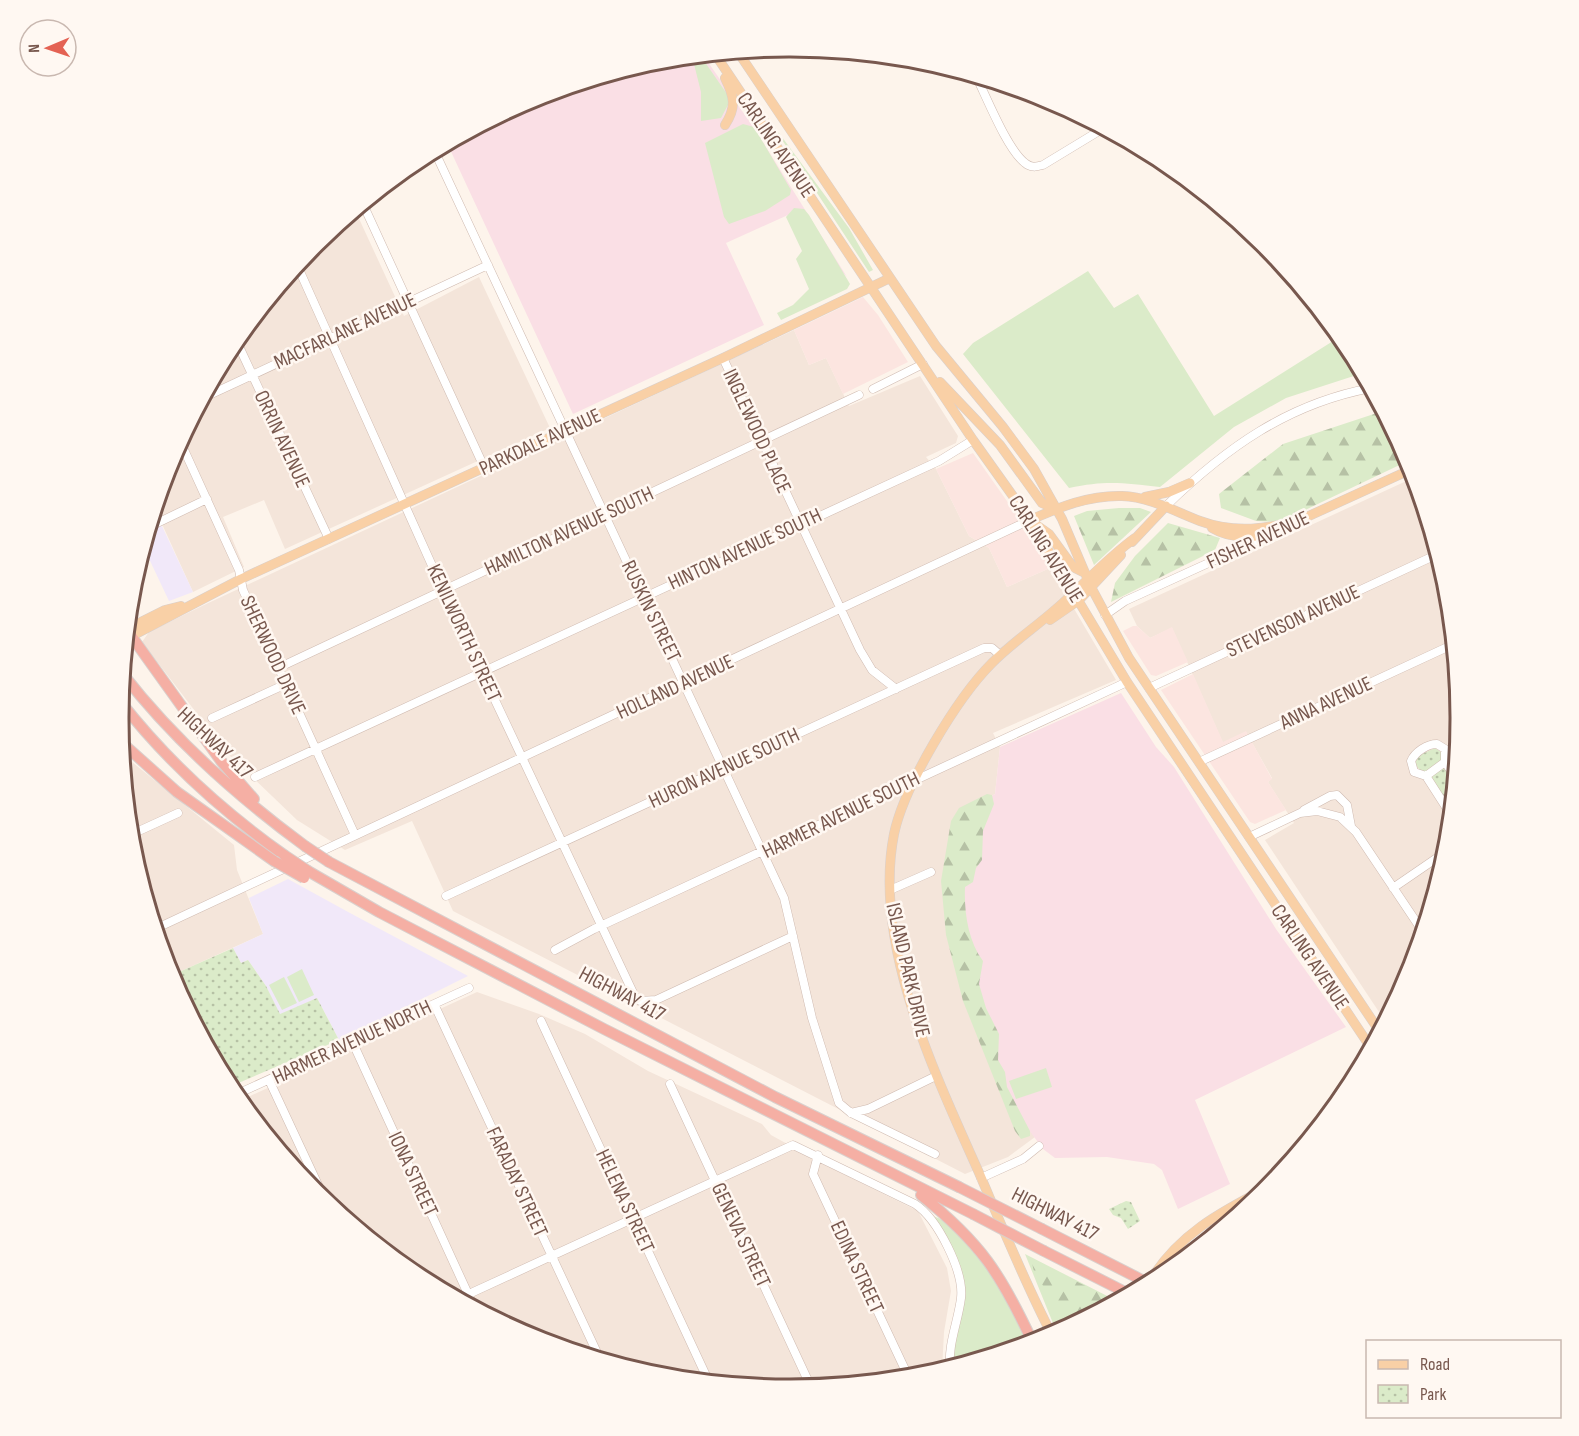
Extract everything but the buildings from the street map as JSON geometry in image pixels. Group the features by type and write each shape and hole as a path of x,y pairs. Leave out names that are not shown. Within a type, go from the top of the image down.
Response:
{"highway":[{"path":"133,640 221,761 271,821"},
{"name":"HIGHWAY 417","path":"130,682 189,751 271,821 329,862 776,1097 1139,1279"},
{"path":"128,712 144,732 219,806 279,858"},
{"path":"129,749 177,792 306,875 904,1182 1121,1290"},
{"path":"904,1182 951,1219 984,1254 1006,1287 1029,1334"}],"main road":[{"name":"CARLING AVENUE","path":"742,58 952,368 1022,451 1056,509 1106,615 1149,688 1375,1024"},
{"path":"717,61 733,97 733,111 725,125"},
{"name":"CARLING AVENUE","path":"719,61 973,440 1030,520 1127,682 1366,1040"},
{"name":"PARKDALE AVENUE","path":"134,630 723,358 890,278"},
{"path":"923,364 1000,445 1042,503 1056,509"},
{"name":"FISHER AVENUE","path":"1279,531 1403,474"},
{"path":"1140,498 1169,492 1190,483"},
{"name":"HOLLAND AVENUE","path":"1030,520 1056,509 1098,498 1140,498 1166,506 1216,530 1242,537 1279,531"},
{"name":"ISLAND PARK DRIVE","path":"1048,1326 936,1076 920,1033 894,929 890,890 894,834 901,810 916,779 952,717 975,684 1000,656 1039,625 1053,619 1088,580 1135,538 1166,506"},
{"name":"HOLLAND AVENUE","path":"1203,522 1253,530 1303,519"},
{"path":"1030,520 1049,534 1073,567 1088,580"},
{"path":"1177,758 1190,749"},
{"path":"1160,1266 1194,1230 1221,1211 1239,1202"},
{"name":"ISLAND PARK DRIVE","path":"1037,1306 1045,1328"}],"street":[{"path":"981,86 1003,131 1024,162 1035,167 1043,165 1096,133"},
{"name":"RUSKIN STREET","path":"438,158 685,682 784,898 812,1018 839,1102 851,1113"},
{"path":"366,211 484,467"},
{"name":"MACFARLANE AVENUE","path":"214,393 488,265"},
{"name":"KENILWORTH STREET","path":"301,274 443,590 636,999 656,1000 793,936"},
{"name":"ORRIN AVENUE","path":"241,350 329,539"},
{"name":"INGLEWOOD PLACE","path":"723,358 840,609 873,670 896,689"},
{"path":"873,389 923,364"},
{"path":"1166,506 1223,454 1255,432 1302,409 1363,390"},
{"name":"HAMILTON AVENUE SOUTH","path":"278,668 860,395"},
{"name":"HINTON AVENUE SOUTH","path":"255,777 483,673 799,524 936,463 973,440"},
{"name":"SHERWOOD DRIVE","path":"185,452 241,579 243,590 355,835"},
{"path":"159,522 207,500"},
{"name":"HOLLAND AVENUE","path":"162,925 1030,520"},
{"name":"FISHER AVENUE","path":"1106,615 1125,601 1279,531"},
{"name":"STEVENSON AVENUE","path":"1149,688 1430,557"},
{"name":"ANNA AVENUE","path":"1199,762 1446,647"},
{"name":"HURON AVENUE SOUTH","path":"446,896 564,844 984,648 992,648 1000,656"},
{"name":"HARMER AVENUE SOUTH","path":"555,950 601,926 763,853 916,779 1127,682"},
{"path":"212,718 286,684"},
{"path":"1445,805 1426,776 1412,769 1411,761 1415,754 1428,746 1437,744 1445,749 1445,762 1448,767"},
{"path":"1426,776 1445,762"},
{"path":"1249,837 1337,795 1347,806 1351,826 1417,923"},
{"path":"138,831 178,813"},
{"path":"1300,813 1329,813 1351,826"},
{"path":"1393,888 1435,860"},
{"path":"890,890 931,872"},
{"name":"HARMER AVENUE NORTH","path":"244,1091 469,988"},
{"name":"FARADAY STREET","path":"434,1004 595,1349"},
{"name":"HELENA STREET","path":"541,1021 705,1373"},
{"name":"IONA STREET","path":"352,1041 468,1294"},
{"path":"851,1113 868,1108 936,1076"},
{"path":"269,1080 314,1177"},
{"name":"GENEVA STREET","path":"670,1084 807,1379"},
{"path":"851,1113 935,1154"},
{"path":"468,1294 790,1145 818,1155 915,1204 933,1221 956,1268 961,1288 951,1342 950,1358"},
{"path":"981,1178 1023,1159 1039,1146"},
{"name":"EDINA STREET","path":"818,1155 813,1164 813,1174 904,1368"}],"shaded area":[{"path":"708,62 756,131 847,277 788,215 726,243 764,325 573,414 451,151 497,125 577,92 661,70"},
{"path":"358,217 404,316 479,277 550,428 285,549 264,500 223,517 244,567 193,592 162,524 158,524 179,465 217,387 240,351 293,282"},
{"path":"863,297 878,315 908,362 843,394 826,358 809,365 794,330"},
{"path":"794,330 809,365 826,358 849,406 920,376 958,436 956,443 926,457 936,469 969,536 989,548 1007,587 1050,568 1116,680 993,733 1000,747 995,794 959,813 1018,1115 1035,1137 1008,1157 965,1174 453,911 412,821 345,850 297,820 228,754 142,642 149,632 204,605"},
{"path":"973,453 1050,568 1007,587 989,548 969,536 936,469"},
{"path":"1406,481 1428,547 1445,632 1449,675 1449,761 1438,847 1428,889 1400,971 1380,1014 1265,840 1294,823 1268,782 1272,778 1246,732 1223,743 1172,628 1150,638 1137,626 1129,609"},
{"path":"161,524 193,592 169,601 148,558 158,525"},
{"path":"1137,626 1150,638 1172,627 1188,662 1156,676 1151,675 1123,631"},
{"path":"1193,674 1223,742 1246,731 1272,779 1268,782 1286,810 1255,824 1250,822 1161,690"},
{"path":"1121,693 1156,747 1174,767 1276,929 1346,1027 1195,1100 1230,1184 1178,1209 1162,1170 1154,1164 1107,1157 1055,1158 1043,1149 1018,1115 986,1046 948,855 959,813 995,794 1000,747"},
{"path":"130,760 234,845 237,870 263,934 179,972 151,889 141,847"},
{"path":"288,879 468,976 339,1040 317,998 280,1015 266,986 248,960 241,963 233,948 263,934 249,898"},
{"path":"477,992 539,1014 585,1034 648,1071 762,1124 771,1135 827,1166 918,1211 947,1268 951,1291 944,1332 943,1360 876,1373 833,1378 746,1378 661,1366 618,1356 537,1329 459,1290 422,1268 387,1242 322,1185 293,1154 248,1097"}],"green space":[{"path":"705,63 727,94 729,103 721,118 701,121 701,92 694,64"},
{"path":"765,114 849,228 873,270 869,272"},
{"path":"743,124 754,127 791,190 790,195 765,211 729,224 724,217 705,143"},
{"path":"794,208 804,209 809,215 850,284 847,289 781,320 777,313 793,305 809,289 796,259 802,251 786,217"},
{"path":"1088,271 1114,308 1138,294 1214,416 1332,342 1354,376 1286,398 1234,427 1160,487 1105,483 1069,488 963,354 973,343"},
{"path":"1375,414 1400,465 1280,522 1256,521 1221,508 1219,494 1283,444"},
{"path":"1140,508 1151,512 1094,565 1074,516 1087,511"},
{"path":"1168,523 1220,538 1215,550 1111,602 1115,583 1135,556"},
{"path":"1435,748 1441,752 1441,762 1448,772 1445,802 1415,764 1418,756"},
{"path":"987,794 992,795 994,804 983,831 982,860 976,868 973,882 965,887 965,906 970,935 983,961 979,984 986,1008 999,1034 998,1060 1005,1072 1007,1087 1030,1131 1030,1136 1021,1139 1015,1131 963,1001 946,935 941,881 951,821 959,808"},
{"path":"233,948 241,963 248,960 266,986 280,1014 317,998 339,1040 239,1083 217,1048 179,972"},
{"path":"302,969 314,995 299,1002 287,977"},
{"path":"284,977 297,1003 282,1010 269,985"},
{"path":"1046,1068 1052,1087 1016,1099 1009,1081"},
{"path":"1126,1201 1131,1202 1140,1221 1128,1229 1121,1218 1113,1215 1109,1209"},
{"path":"926,1215 942,1220 957,1231 972,1248 1001,1289 1026,1335 947,1359 957,1307 958,1287 953,1265"},
{"path":"1025,1254 1108,1297 1053,1324"},
{"path":"1033,1260 1108,1297 1075,1314 1050,1294 1036,1276"}]}
